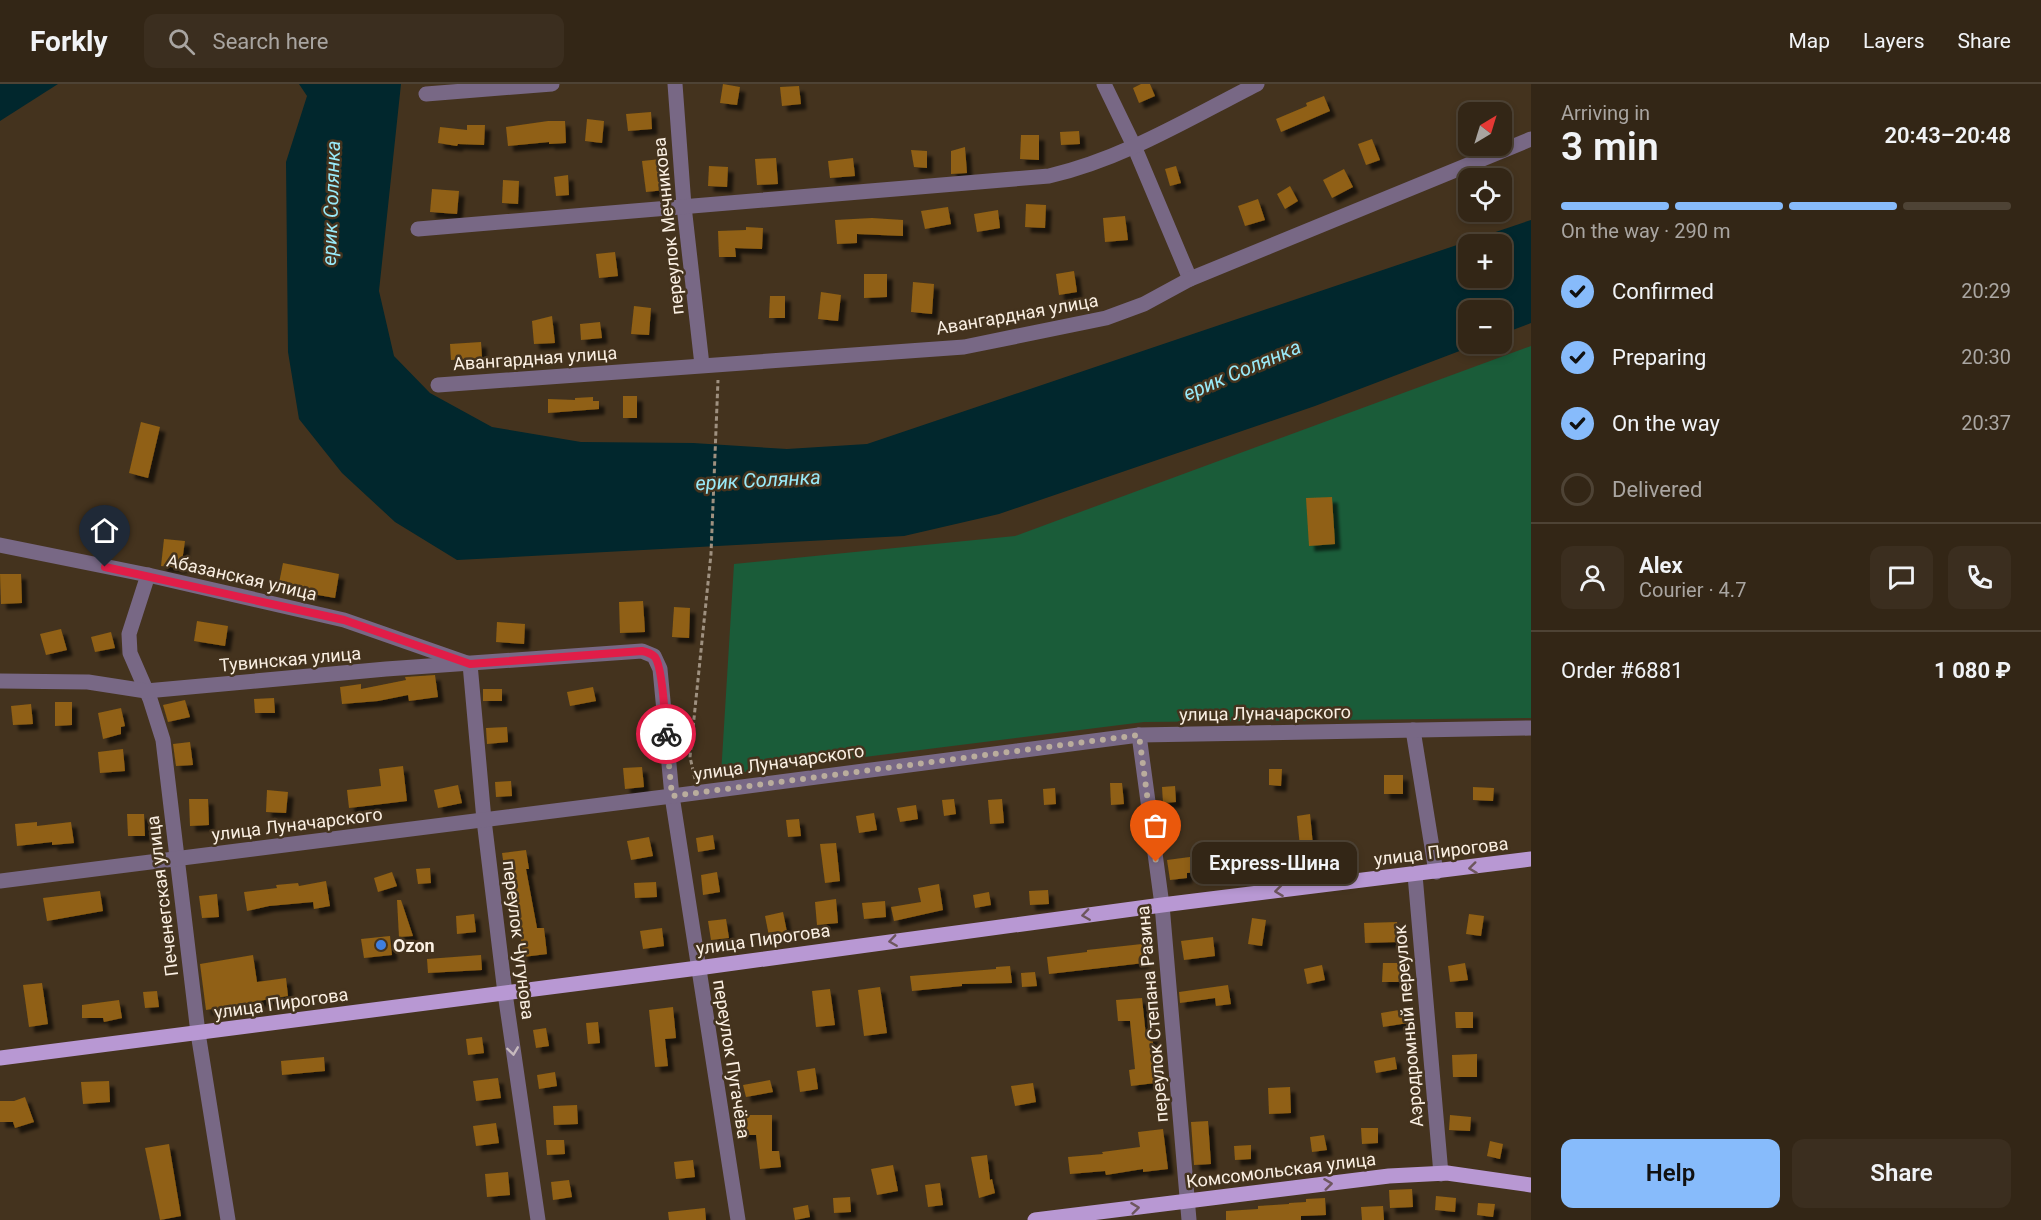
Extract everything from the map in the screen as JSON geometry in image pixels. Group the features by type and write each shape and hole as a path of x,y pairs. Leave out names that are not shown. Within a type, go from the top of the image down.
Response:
{"main road":[{"name":"улица Пирогова","path":"0,1058 698,968 1162,905 1531,860"},
{"name":"Комсомольская улица","path":"1035,1220 1389,1176 1441,1174 1531,1185"}],"street":[{"path":"426,94 552,84"},
{"name":"переулок Мечникова","path":"675,84 684,206 702,365"},
{"path":"1104,84 1134,146 1190,279"},
{"path":"417,230 1049,176 1076,170 1134,146 1257,84"},
{"name":"Авангардная улица","path":"438,385 976,345 1106,318 1144,304 1190,279 1531,139"},
{"name":"Абазанская улица","path":"0,545 148,575 344,620 470,664"},
{"name":"Печенегская улица","path":"148,575 129,634 130,653 164,740 198,1033 228,1220"},
{"name":"Тувинская улица","path":"0,681 88,682 146,691 386,669 642,651 654,656"},
{"name":"переулок Пугачёва","path":"654,656 660,669 672,796 738,1220"},
{"name":"переулок Чугунова","path":"470,664 484,820 505,993 538,1220"},
{"name":"улица Луначарского","path":"0,881 1139,735 1531,728"},
{"path":"1413,730 1436,872"},
{"name":"переулок Степана Разина","path":"1139,735 1162,905 1189,1220"},
{"name":"Аэродромный переулок","path":"1415,875 1441,1174"}],"path":[{"path":"698,793 690,757 711,554 719,364"}],"green space":[{"path":"1531,346 1531,718 1144,722 721,775 734,564 1015,536"}],"water":[{"path":"0,84 58,84 0,121"},
{"name":"ерик Солянка","path":"299,84 401,84 379,291 394,356 430,393 492,427 581,442 693,443 787,449 867,444 1458,245 1458,288 1512,288 1512,234 1490,234 1531,220 1531,323 1512,330 1512,300 1458,300 1458,352 1315,406 999,514 904,536 457,560 395,522 342,473 299,419 288,352 286,162 307,96"}],"building":[{"path":"723,84 740,87 737,105 720,103"},
{"path":"1141,84 1150,84 1155,96 1139,103 1133,88"},
{"path":"799,86 801,104 782,106 780,87"},
{"path":"1324,96 1330,111 1281,132 1276,119"},
{"path":"651,112 652,129 628,131 626,114"},
{"path":"587,119 604,121 602,143 585,141"},
{"path":"565,121 566,143 549,144 549,142 508,146 506,127"},
{"path":"467,125 485,125 484,145 458,144 457,146 438,143 440,127 467,130"},
{"path":"1079,131 1080,144 1061,145 1060,132"},
{"path":"1021,135 1039,135 1039,160 1020,159"},
{"path":"1372,139 1380,160 1366,165 1358,144"},
{"path":"965,147 967,173 951,174 951,151"},
{"path":"911,150 927,151 927,168 914,167"},
{"path":"776,158 778,184 757,185 755,159"},
{"path":"853,158 855,176 830,178 828,161"},
{"path":"661,159 665,190 646,192 642,161"},
{"path":"709,166 728,167 727,187 708,186"},
{"path":"1176,166 1181,183 1170,186 1165,169"},
{"path":"1344,169 1353,187 1332,198 1323,180"},
{"path":"568,175 569,195 556,196 554,177"},
{"path":"503,180 519,181 518,204 502,203"},
{"path":"1290,186 1298,201 1285,209 1277,194"},
{"path":"432,189 459,191 457,214 430,212"},
{"path":"1258,199 1265,220 1245,226 1238,206"},
{"path":"1026,204 1046,205 1045,228 1025,227"},
{"path":"948,207 951,224 925,229 921,211"},
{"path":"998,210 1000,228 977,232 974,214"},
{"path":"1125,216 1128,240 1105,242 1103,218"},
{"path":"872,218 903,220 903,236 857,234 857,243 837,244 835,220"},
{"path":"746,227 763,228 762,249 735,248 736,257 719,257 718,231 746,230"},
{"path":"615,252 618,276 599,278 596,254"},
{"path":"1074,271 1077,292 1059,295 1056,274"},
{"path":"864,274 887,274 887,297 864,298"},
{"path":"913,282 934,284 932,314 911,312"},
{"path":"821,292 841,295 838,321 818,319"},
{"path":"770,296 785,296 785,318 769,318"},
{"path":"634,306 651,308 649,335 631,334"},
{"path":"552,316 555,343 534,344 532,321"},
{"path":"600,322 602,338 581,340 580,324"},
{"path":"481,342 482,358 451,360 450,344"},
{"path":"623,396 637,396 637,418 623,418"},
{"path":"593,397 593,401 599,401 599,409 548,413 548,399 575,400 575,398"},
{"path":"141,422 160,427 148,478 129,473"},
{"path":"1332,497 1335,544 1309,546 1306,498"},
{"path":"164,539 185,541 181,568 161,566"},
{"path":"283,563 339,574 335,598 278,588"},
{"path":"0,574 21,574 22,603 1,604"},
{"path":"643,601 645,632 620,633 619,602"},
{"path":"674,607 690,608 689,638 672,637"},
{"path":"197,621 228,626 225,646 194,641"},
{"path":"497,622 525,624 524,644 496,642"},
{"path":"61,629 67,650 46,655 40,634"},
{"path":"111,632 115,648 95,652 91,637"},
{"path":"435,675 438,697 409,701 408,695 378,701 342,704 340,687 361,684 361,689 406,680 405,677"},
{"path":"593,687 596,701 570,706 567,692"},
{"path":"483,689 502,689 502,701 483,701"},
{"path":"274,698 275,713 255,713 254,699"},
{"path":"185,700 190,717 168,722 163,705"},
{"path":"55,702 72,702 72,725 55,726"},
{"path":"31,704 33,724 13,725 11,706"},
{"path":"121,708 125,726 121,727 121,734 103,739 98,713"},
{"path":"507,727 508,742 487,744 486,728"},
{"path":"190,742 193,765 176,766 173,744"},
{"path":"123,749 125,771 100,773 98,752"},
{"path":"403,766 407,801 349,808 347,790 381,786 379,769"},
{"path":"642,767 644,787 625,789 623,768"},
{"path":"1269,769 1282,769 1281,786 1269,785"},
{"path":"1384,775 1403,775 1403,794 1384,794"},
{"path":"511,781 512,796 496,797 495,782"},
{"path":"1110,783 1122,783 1124,804 1111,805"},
{"path":"458,785 462,803 438,808 434,790"},
{"path":"1175,786 1176,802 1163,803 1162,787"},
{"path":"1473,787 1494,788 1493,801 1473,800"},
{"path":"1055,788 1056,804 1044,805 1043,789"},
{"path":"267,790 288,792 286,813 266,812"},
{"path":"189,799 208,799 209,825 190,826"},
{"path":"954,799 956,814 944,816 942,800"},
{"path":"1002,799 1004,823 990,824 988,800"},
{"path":"916,805 918,819 900,822 897,808"},
{"path":"874,813 877,830 859,833 856,816"},
{"path":"127,814 144,814 145,836 128,836"},
{"path":"1310,814 1313,846 1300,847 1297,816"},
{"path":"799,819 801,836 788,837 786,820"},
{"path":"37,822 37,826 71,822 74,843 52,845 52,842 17,846 15,824"},
{"path":"713,835 715,849 698,852 696,838"},
{"path":"649,837 653,856 631,860 627,841"},
{"path":"836,843 840,881 825,883 820,844"},
{"path":"1326,845 1350,846 1349,862 1326,861"},
{"path":"1249,847 1253,871 1238,873 1238,869 1187,873 1187,878 1170,880 1167,860 1205,855 1205,852"},
{"path":"526,850 529,869 526,869 537,928 544,928 547,954 523,957 518,914 510,916 505,893 508,893 502,853"},
{"path":"430,868 431,883 418,884 416,869"},
{"path":"392,872 397,886 378,892 374,878"},
{"path":"717,872 720,892 703,895 701,875"},
{"path":"326,881 330,906 314,909 313,902 269,906 247,911 244,892 277,888 276,885 298,883 299,886"},
{"path":"656,882 657,897 635,898 634,883"},
{"path":"939,884 943,910 894,921 891,907 921,902 918,888"},
{"path":"1048,890 1049,904 1030,905 1029,891"},
{"path":"100,891 103,911 47,921 43,898"},
{"path":"989,892 991,905 975,908 973,895"},
{"path":"217,894 219,917 202,918 199,896"},
{"path":"836,899 838,923 817,925 815,902"},
{"path":"397,900 401,900 413,936 399,937"},
{"path":"885,901 886,917 864,919 862,903"},
{"path":"783,912 787,932 769,936 765,916"},
{"path":"474,914 476,932 457,934 456,916"},
{"path":"1469,914 1484,916 1481,936 1466,934"},
{"path":"1252,918 1266,920 1262,946 1248,944"},
{"path":"726,919 729,938 711,940 708,921"},
{"path":"1397,922 1398,942 1365,943 1364,923"},
{"path":"662,928 664,946 643,949 640,931"},
{"path":"390,936 392,955 364,958 361,939"},
{"path":"1213,937 1215,956 1184,960 1181,941"},
{"path":"1142,944 1144,963 1049,974 1047,957"},
{"path":"253,955 257,982 286,978 288,996 206,1010 200,964"},
{"path":"481,955 482,970 428,973 427,959"},
{"path":"1383,963 1402,963 1401,982 1382,982"},
{"path":"1465,963 1468,980 1450,982 1448,966"},
{"path":"1322,965 1325,980 1307,984 1304,969"},
{"path":"1010,966 1012,983 962,984 962,986 912,991 910,976"},
{"path":"1035,972 1037,986 1022,987 1021,973"},
{"path":"42,983 48,1024 29,1027 23,985"},
{"path":"1228,985 1231,1004 1216,1006 1215,998 1180,1003 1179,992"},
{"path":"880,987 887,1033 864,1036 858,990"},
{"path":"830,989 835,1025 816,1027 812,991"},
{"path":"157,991 159,1007 145,1008 143,992"},
{"path":"1142,998 1146,1036 1152,1035 1154,1053 1151,1053 1155,1083 1131,1086 1129,1070 1135,1069 1130,1021 1118,1021 1116,1000"},
{"path":"119,1000 122,1018 104,1022 103,1018 82,1018 82,1005"},
{"path":"673,1007 676,1038 665,1039 668,1066 655,1067 649,1010"},
{"path":"1405,1009 1408,1023 1383,1027 1381,1013"},
{"path":"1455,1012 1473,1012 1473,1028 1456,1028"},
{"path":"598,1022 600,1043 588,1044 586,1023"},
{"path":"546,1028 549,1046 536,1048 533,1030"},
{"path":"482,1037 484,1053 468,1055 466,1039"},
{"path":"1477,1054 1477,1077 1453,1077 1452,1055"},
{"path":"324,1057 325,1071 282,1075 281,1061"},
{"path":"1395,1057 1397,1069 1376,1073 1374,1061"},
{"path":"815,1068 818,1089 800,1092 797,1071"},
{"path":"555,1072 557,1086 539,1089 537,1075"},
{"path":"498,1078 501,1098 476,1101 473,1081"},
{"path":"770,1080 773,1092 746,1097 743,1085"},
{"path":"109,1081 110,1102 83,1104 81,1082"},
{"path":"1033,1083 1036,1102 1015,1106 1011,1086"},
{"path":"1290,1087 1291,1113 1269,1114 1268,1088"},
{"path":"25,1097 34,1122 15,1128 13,1122 0,1122 0,1101 14,1101"},
{"path":"577,1105 578,1124 554,1125 553,1106"},
{"path":"741,1115 772,1115 772,1151 779,1151 781,1167 760,1169 756,1135 741,1135"},
{"path":"1450,1115 1471,1117 1470,1131 1449,1130"},
{"path":"1208,1121 1211,1164 1194,1165 1191,1122"},
{"path":"496,1123 499,1143 476,1146 473,1126"},
{"path":"1361,1128 1378,1128 1378,1143 1362,1144"},
{"path":"1163,1129 1168,1169 1143,1172 1143,1169 1106,1175 1105,1171 1070,1174 1068,1157 1103,1154 1102,1152 1140,1147 1138,1132"},
{"path":"1324,1135 1327,1150 1312,1152 1310,1137"},
{"path":"546,1140 564,1140 565,1154 547,1155"},
{"path":"1490,1141 1503,1144 1500,1159 1487,1156"},
{"path":"169,1144 181,1216 160,1220 145,1148"},
{"path":"1251,1145 1251,1159 1235,1160 1234,1146"},
{"path":"987,1155 990,1180 992,1179 995,1193 979,1198 971,1157"},
{"path":"693,1160 695,1177 676,1179 674,1162"},
{"path":"893,1165 898,1191 877,1195 871,1169"},
{"path":"508,1172 510,1195 487,1197 485,1174"},
{"path":"569,1180 572,1197 553,1200 551,1182"},
{"path":"940,1183 943,1205 928,1207 925,1185"},
{"path":"1412,1189 1413,1207 1390,1208 1389,1190"},
{"path":"1436,1196 1456,1198 1455,1212 1435,1210"},
{"path":"850,1197 851,1212 834,1213 833,1198"},
{"path":"1325,1198 1326,1215 1301,1216 1301,1220 1226,1220 1226,1211 1258,1209 1258,1206"},
{"path":"1478,1203 1495,1204 1493,1217 1477,1215"},
{"path":"808,1205 810,1217 795,1220 793,1208"},
{"path":"1383,1206 1384,1220 1362,1220 1361,1207"},
{"path":"705,1208 706,1220 669,1220 668,1212"}],"way so far":[{"path":"666,734 672,796 1139,735 1156,862"}],"place":[{"name":"Express-Шина","path":"1156,862"},
{"name":"Ozon","path":"381,945"}],"route":[{"path":"105,567 344,620 470,664 648,652 654,656 660,669 666,734"}]}
